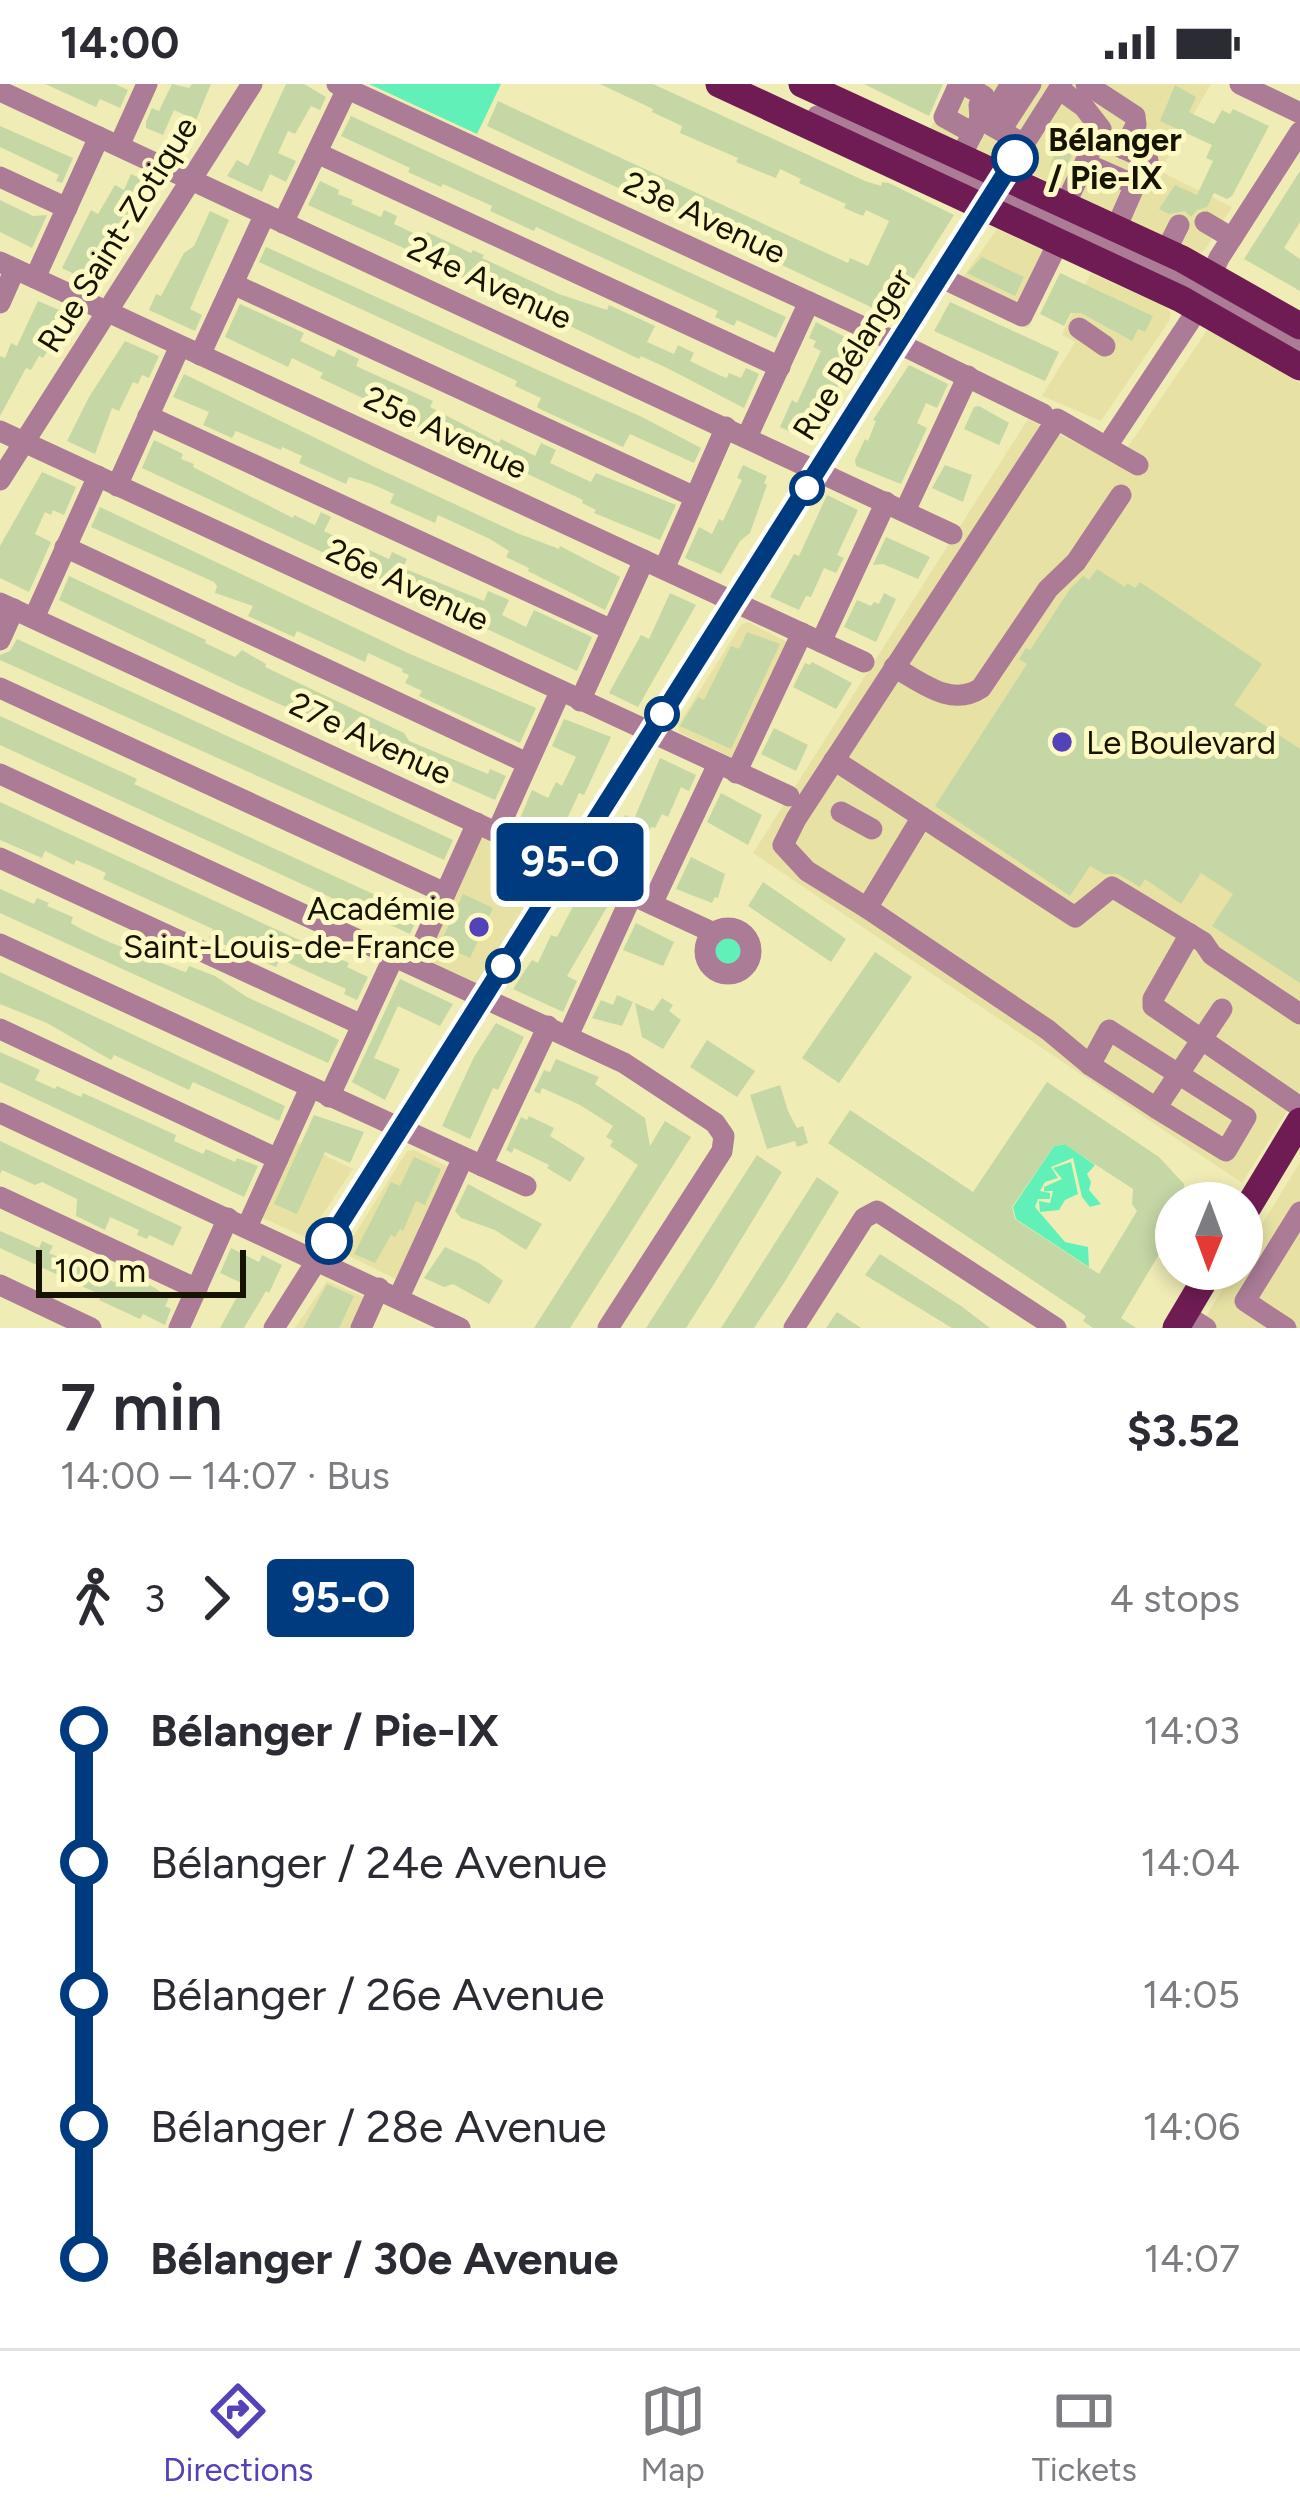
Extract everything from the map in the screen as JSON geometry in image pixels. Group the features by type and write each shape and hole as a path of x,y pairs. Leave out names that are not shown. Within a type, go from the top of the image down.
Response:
{"main road":[{"path":"719,84 994,191 1065,205 1166,251 1205,290 1300,367"},
{"path":"801,84 971,136 994,191 1059,242 1300,326"},
{"path":"1263,1182 1300,1120"},
{"path":"1188,1323 1202,1290"}],"street":[{"path":"0,303 17,270 68,208 147,84"},
{"name":"Rue Saint-Zotique","path":"0,480 252,84"},
{"path":"801,84 871,137"},
{"path":"971,136 984,96 961,84 945,120 971,136 1001,130 1024,144"},
{"path":"971,136 1011,84"},
{"path":"1001,130 1031,84"},
{"path":"1086,84 1136,116 1124,148"},
{"path":"1240,84 1300,113"},
{"path":"0,640 16,610 65,547 317,153 342,86"},
{"name":"23e Avenue","path":"342,86 968,376 1138,465"},
{"path":"1061,86 1113,143 1148,160 1116,228"},
{"name":"Rue Bélanger","path":"274,1328 1061,86"},
{"name":"24e Avenue","path":"0,91 952,533"},
{"path":"747,97 816,116 994,191 1205,290 1300,346"},
{"path":"1065,205 1101,129"},
{"path":"1107,446 1205,290 1232,238 1297,143"},
{"path":"317,153 780,367"},
{"path":"1085,164 1136,185"},
{"path":"0,177 68,208"},
{"path":"1205,222 1232,238"},
{"path":"1166,251 1179,225"},
{"path":"940,277 1022,316 1059,242"},
{"name":"25e Avenue","path":"17,270 864,662"},
{"path":"233,284 695,497"},
{"path":"179,1328 197,1289 278,1159 780,367 809,302"},
{"path":"1079,328 1105,346"},
{"path":"361,1328 389,1293 896,507 968,376"},
{"path":"148,416 612,630"},
{"path":"1050,416 783,845 807,872 1048,1030 1090,1065 1226,1151 1246,1118 1109,1030 1090,1065"},
{"name":"26e Avenue","path":"0,431 789,796"},
{"path":"894,667 941,694 963,696 981,688 1121,495"},
{"path":"65,547 527,763"},
{"name":"27e Avenue","path":"16,610 714,933"},
{"path":"0,688 445,893"},
{"path":"834,760 1075,916 1112,887 1190,934 1222,963 1300,1014"},
{"path":"0,773 558,1031 642,1074 710,1119 724,1136 719,1155 608,1328"},
{"path":"841,812 872,829"},
{"path":"867,908 922,817"},
{"path":"0,858 362,1025"},
{"path":"1190,934 1153,998 1153,1006 1300,1107"},
{"path":"0,944 526,1186"},
{"path":"1156,1108 1222,1009"},
{"path":"0,1029 278,1159"},
{"path":"0,1113 453,1324"},
{"path":"0,1197 197,1289"},
{"path":"794,1328 861,1222 874,1211 886,1214 1056,1328"},
{"path":"1286,1328 1245,1301 1300,1212"},
{"path":"0,1285 91,1328"}],"shaded area":[{"path":"952,84 1211,84 1160,171 1232,207 1204,251 1197,254 1032,174 929,131"},
{"path":"997,229 1061,258 1028,329 951,294"},
{"path":"1091,273 1171,313 1101,421 1042,396 1075,342 1062,335"},
{"name":"Le Boulevard","path":"1208,329 1300,383 1300,1091 1243,1182 753,853 1028,419 1117,463"},
{"path":"748,622 793,645 737,760 679,732 678,725 741,625"},
{"name":"Académie Saint-Louis-de-France","path":"477,823 568,865 484,996 413,965"},
{"path":"291,1139 353,1169 307,1238 256,1215"},
{"path":"407,1151 453,1169 402,1282 343,1253"},
{"path":"1300,1162 1300,1328 1199,1328 1222,1290 1263,1290 1263,1223"},
{"path":"327,1281 369,1299 356,1328 295,1328"}],"green space":[{"path":"369,84 501,84 477,134"},
{"path":"727,935 738,939 742,950 738,961 727,965 716,961 712,950 716,939"},
{"path":"1065,1144 1095,1165 1087,1174 1089,1190 1101,1204 1090,1207 1082,1197 1073,1158 1051,1167 1058,1178 1045,1182 1040,1191 1050,1193 1050,1199 1038,1199 1035,1207 1065,1242 1088,1247 1089,1267 1016,1219 1013,1207 1054,1146"},
{"path":"1071,1162 1078,1194 1065,1200 1059,1210 1040,1212 1039,1201 1050,1203 1053,1191 1044,1191 1044,1187 1062,1179 1053,1168"}],"building":[{"path":"45,84 115,84 128,90 120,108 100,99 96,107"},
{"path":"172,84 189,88 211,84 196,120 174,110 163,135 146,128 146,122 152,108 159,111"},
{"path":"286,84 304,84 326,97 320,110 311,106 295,134 288,131 278,153 296,161 286,182 270,174 262,192 227,176 237,160 248,166"},
{"path":"600,84 653,84 865,181 881,186 889,183 954,215 890,316 487,126 498,101 848,263 850,258 868,266 889,221 866,210 863,216 844,208 846,204 780,169 776,178 736,162 738,158 680,133 682,126 653,109"},
{"path":"864,84 943,84 929,116"},
{"path":"1175,85 1196,97 1189,112 1214,124 1222,110 1230,114 1233,109 1269,126 1232,196 1227,199 1214,193 1207,207 1191,217 1185,211 1169,214 1159,209 1175,185 1197,195 1213,161 1206,158 1212,145 1160,121"},
{"path":"351,116 786,317 776,338 737,320 734,326 715,317 718,311 408,172 410,168 341,136"},
{"path":"0,126 73,158 62,183 56,181 59,175 0,147"},
{"path":"1064,133 1079,140 1064,172 1050,165"},
{"path":"1300,171 1300,222 1284,248 1300,259 1300,291 1244,259"},
{"path":"131,174 146,181 123,226 117,223 92,277 88,281 62,268 91,210 98,214 115,185 124,190"},
{"path":"320,181 353,200 351,204 381,217 384,210 397,216 394,224 424,238 427,232 559,294 607,310 609,305 655,326 647,342 674,354 678,345 694,353 690,361 719,375 741,378 746,368 759,374 744,408 667,368 490,288 489,292 308,205"},
{"path":"0,200 33,216 47,215 32,248 0,232"},
{"path":"210,211 229,220 190,309 202,315 195,331 149,310 184,253 194,246"},
{"path":"266,247 644,418 701,448 694,463 630,434 623,447 542,410 537,407 541,398 515,386 517,381 259,262"},
{"path":"982,257 1024,277 1015,296 967,273"},
{"path":"1060,273 1153,316 1145,332 1138,329 1132,341 1081,313 1071,313 1064,326 1040,314"},
{"path":"38,301 64,312 57,328 61,330 43,358 39,356 31,370 26,368 0,416 0,356 5,358 11,343 17,346"},
{"path":"950,302 1059,352 1045,381 934,331"},
{"path":"240,304 304,333 300,341 334,357 338,349 359,359 356,366 433,401 430,407 499,443 501,439 535,456 541,443 556,450 550,463 591,482 596,473 676,505 660,540 594,513 583,500 466,445 420,430 407,419 320,378 323,373 292,358 288,367 225,337"},
{"path":"816,322 870,350 859,368 849,363 811,442 780,427 821,351 809,338"},
{"path":"125,341 159,356 149,378 142,375 138,384 133,382 119,411 112,408 95,454 67,441"},
{"path":"909,365 948,384 937,408 926,403 917,423 927,428 901,484 856,466 855,460 865,439 868,441 873,420"},
{"path":"184,374 379,469 517,533 560,546 620,577 605,610 528,571 490,539 438,515 435,523 390,503 394,494 349,477 346,484 299,463 302,456 282,447 236,431 232,438 203,425 209,412 173,397"},
{"path":"974,407 1009,423 999,445 964,429"},
{"path":"154,440 183,454 181,459 193,467 293,518 315,525 321,512 331,517 324,531 364,551 389,559 392,552 407,559 403,568 484,601 488,591 509,600 502,615 526,627 534,610 592,637 577,671 142,468"},
{"path":"743,465 767,476 767,485 750,533 721,574 685,558 699,527 712,534 719,519 723,521 742,480 737,478"},
{"path":"945,465 972,475 963,502 932,488"},
{"path":"42,472 76,487 64,515 45,512 35,534 51,542 29,592 0,578 0,546"},
{"path":"827,495 858,510 837,555 844,558 836,573 824,568 811,597 806,596 799,610 770,597 794,554 799,556"},
{"path":"100,507 410,654 536,708 520,743 419,696 422,691 405,683 409,675 403,669 368,653 365,662 297,631 294,637 248,616 253,606 215,593 214,582 91,527"},
{"path":"886,537 930,557 918,579 883,564 873,565"},
{"path":"1097,569 1125,587 1127,583 1135,588 1140,582 1262,664 1234,705 1300,749 1300,983 1212,926 1233,894 1201,873 1181,904 1145,879 1140,887 1090,866 1070,896 935,806 1027,664 1019,659 1026,648 1030,650 1070,589 1083,576 1089,580"},
{"path":"69,576 235,657 242,650 265,667 404,733 409,741 488,774 490,769 506,776 495,800 59,600"},
{"path":"670,593 696,605 638,707 609,693 641,635 649,639"},
{"path":"884,593 896,599 876,642 844,627 857,600 879,604"},
{"path":"747,632 780,644 731,749 680,726 698,697 704,700 731,646 739,649"},
{"path":"17,639 453,840 444,860 0,660"},
{"path":"812,662 852,683 836,709 793,687 805,663"},
{"path":"0,716 137,779 134,784 419,915 410,934 0,745"},
{"path":"564,719 611,737 584,795 579,793 552,837 519,821 532,790 548,798 556,782 562,786 576,757 552,746"},
{"path":"774,728 808,745 796,771 761,754"},
{"path":"660,758 696,775 689,791 681,787 668,817 662,814 655,828 651,827 630,873 604,861 625,815 634,819"},
{"path":"721,793 762,815 748,845 707,822"},
{"path":"0,802 349,963 347,967 368,977 357,1000 344,994 346,989 280,959 276,967 209,938 213,929 103,879 106,873 91,866 76,860 74,865 45,851 42,858 0,840"},
{"path":"691,857 725,874 712,903 676,889"},
{"path":"763,882 846,939 831,962 748,906"},
{"path":"0,889 34,904 37,898 49,903 47,906 73,917 71,923 109,942 182,971 189,966 215,976 247,997 339,1040 328,1063 0,913"},
{"path":"581,891 607,907 567,976 577,981 563,1012 513,989 532,960 538,963 551,935 557,937"},
{"path":"463,894 493,908 470,958 440,944"},
{"path":"636,923 674,942 663,966 623,950"},
{"path":"875,952 912,977 839,1083 802,1058"},
{"path":"0,972 285,1106 279,1121 193,1082 189,1090 114,1055 111,1060 47,1023 0,1004"},
{"path":"400,979 453,1004 440,1026 398,1006 374,1058 400,1069 385,1100 352,1082"},
{"path":"617,995 633,1002 622,1026 592,1018 601,1000 613,1005"},
{"path":"662,998 673,1005 669,1011 681,1020 663,1049 642,1037 635,1003 653,1011"},
{"path":"496,1023 524,1037 470,1139 442,1126 474,1057"},
{"path":"707,1040 755,1071 737,1097 690,1067"},
{"path":"0,1052 40,1070 35,1080 55,1089 81,1097 83,1093 176,1135 174,1141 203,1154 206,1149 258,1166 244,1197 0,1082"},
{"path":"556,1059 599,1077 595,1084 645,1118 650,1146 665,1121 691,1137 570,1328 534,1328 638,1165 610,1146 613,1141 606,1137 613,1126 542,1088 540,1094 534,1091 544,1070 550,1072"},
{"path":"1047,1082 1159,1157 1182,1182 1155,1182 1155,1261 1121,1318 1136,1328 1093,1328 1083,1321 1086,1316 828,1143 850,1110 973,1192","holes":["1064,1144 1133,1189 1132,1204 1137,1211 1099,1274 1015,1219 1012,1207 1054,1146"]},
{"path":"780,1085 788,1111 797,1128 803,1126 808,1143 797,1147 795,1141 767,1149 750,1095"},
{"path":"314,1115 364,1132 350,1163 325,1152 297,1214 274,1204"},
{"path":"529,1116 554,1128 550,1136 585,1158 570,1182 549,1165 514,1148 512,1153 506,1150 521,1117 527,1120"},
{"path":"0,1141 182,1227 173,1246 137,1235 139,1230 110,1217 105,1230 76,1216 77,1199 42,1182 35,1185 2,1170 0,1174"},
{"path":"757,1155 782,1172 686,1328 646,1328"},
{"path":"414,1157 441,1169 425,1205 416,1201 403,1231 391,1235 375,1263 354,1254 391,1182 400,1186"},
{"path":"817,1177 839,1192 784,1283 754,1328 721,1328"},
{"path":"468,1184 542,1224 526,1250 495,1230 461,1218 455,1211"},
{"path":"0,1231 39,1248 42,1241 53,1246 49,1253 114,1282 130,1284 133,1277 155,1288 169,1298 165,1325 99,1300 101,1295 0,1248"},
{"path":"445,1247 503,1281 489,1304 453,1284 444,1287 424,1278"},
{"path":"231,1248 259,1262 262,1255 282,1265 244,1328 220,1328 244,1284 220,1273"},
{"path":"880,1254 990,1328 952,1328 865,1275"},
{"path":"327,1284 354,1296 339,1328 303,1328"},
{"path":"837,1312 861,1328 826,1328"}],"bus line":[{"name":"95-O","path":"329,1241 1015,158"}],"place":[{"name":"Bélanger / Pie-IX","path":"1015,158"},
{"name":"Le Boulevard","path":"1062,742"},
{"name":"Académie Saint-Louis-de-France","path":"479,927"}]}
